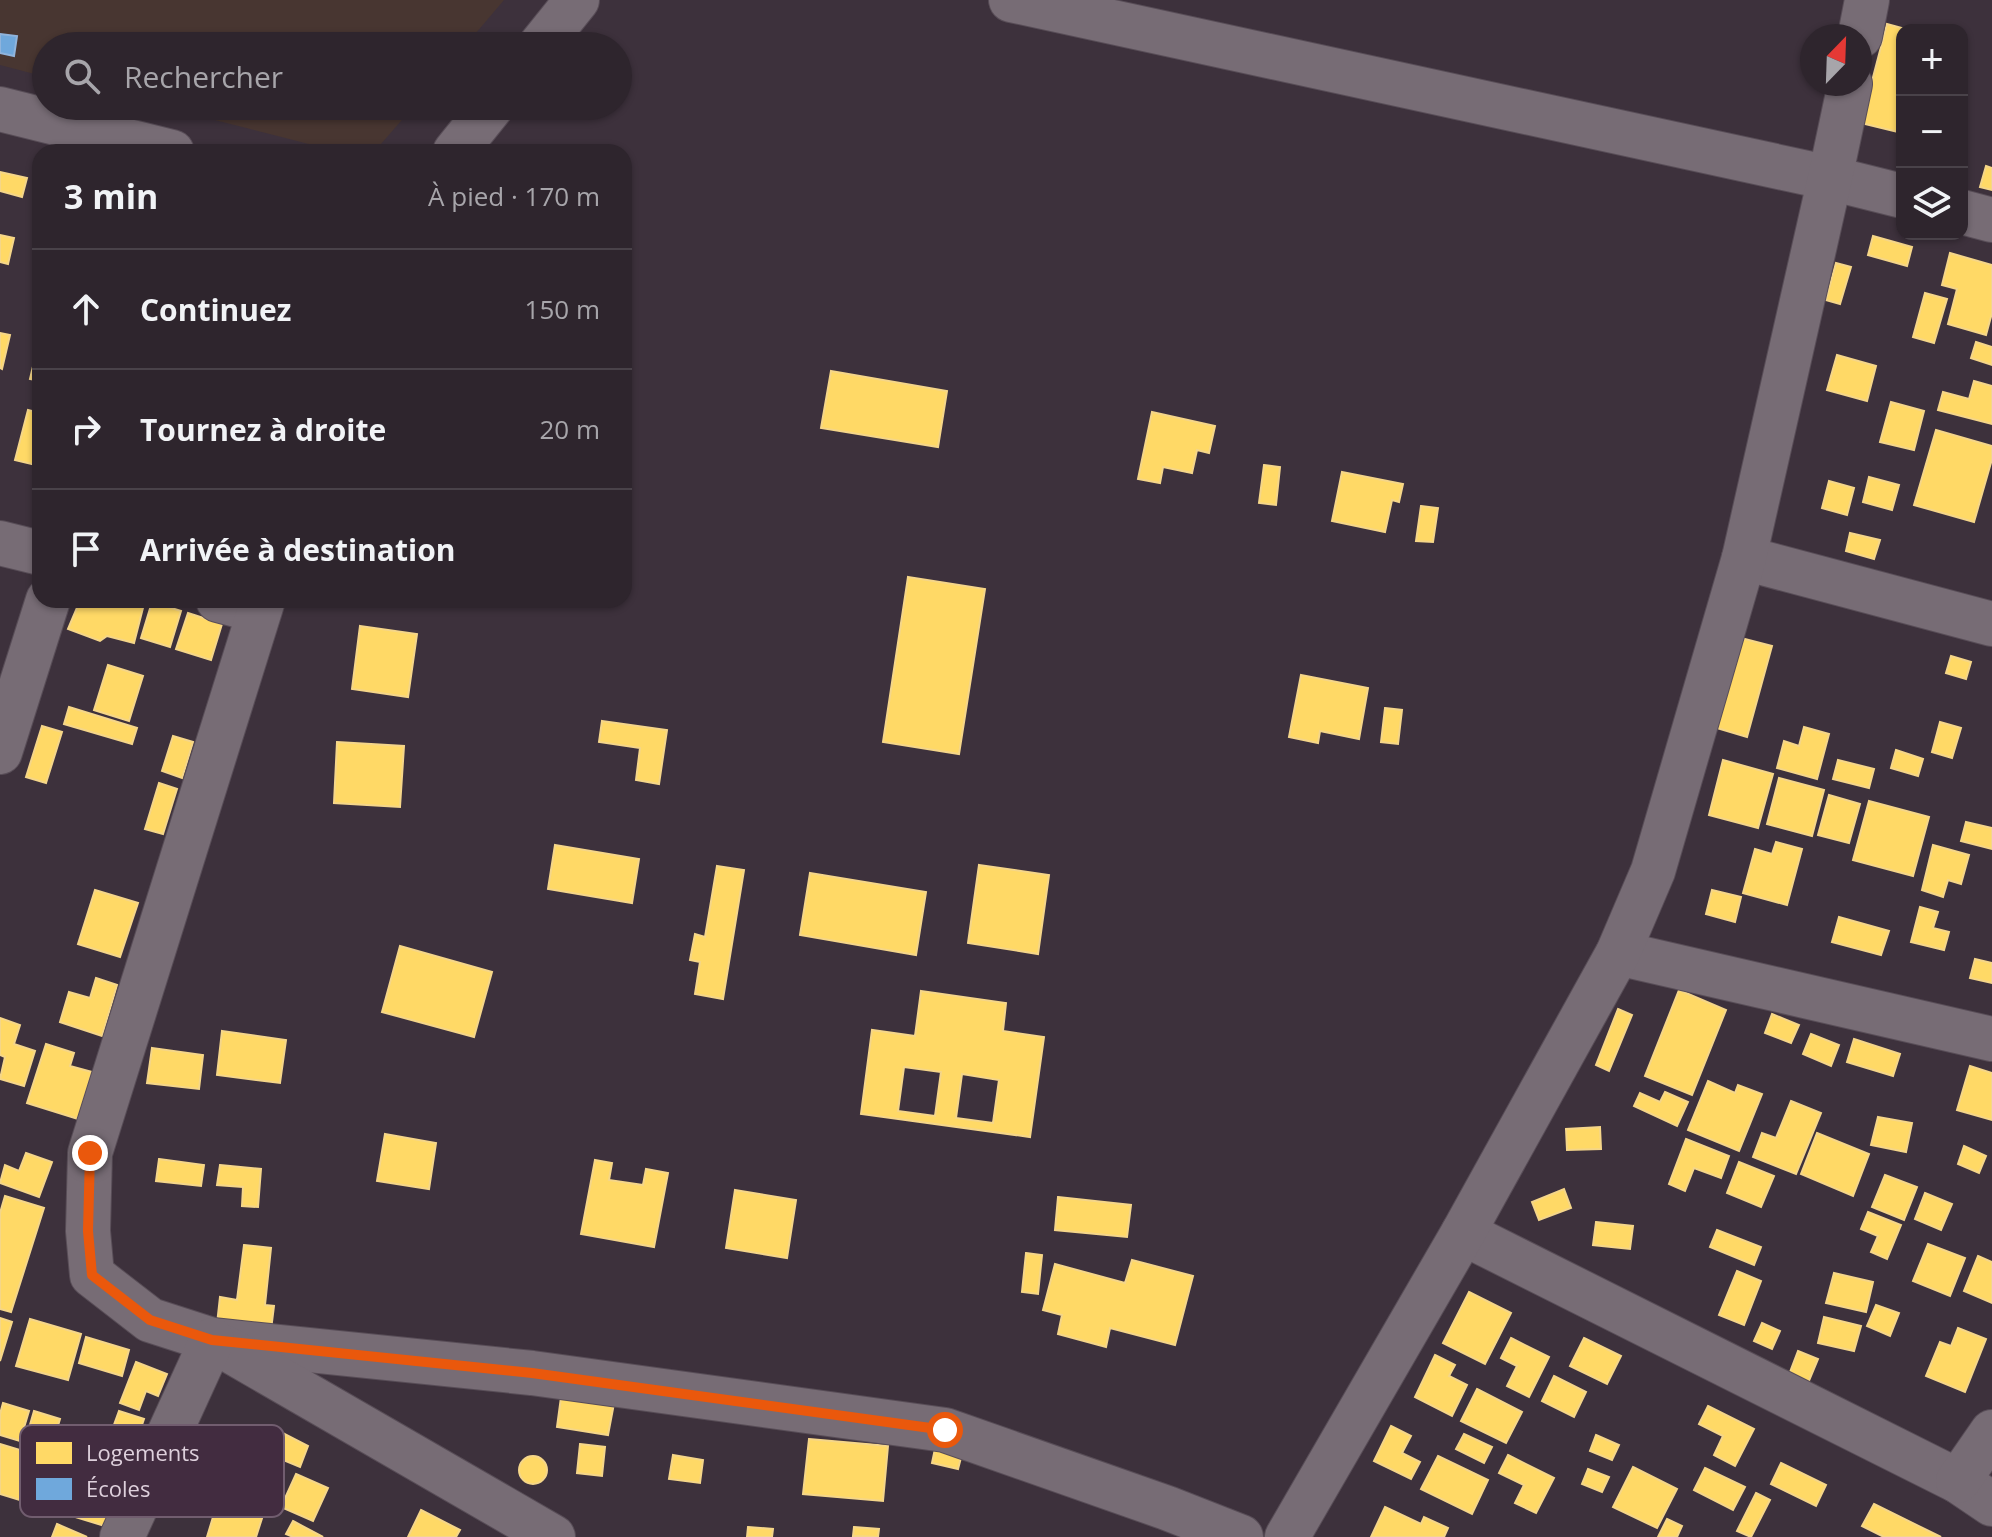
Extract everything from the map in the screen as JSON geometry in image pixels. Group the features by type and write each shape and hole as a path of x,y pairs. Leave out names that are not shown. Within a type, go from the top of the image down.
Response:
{"street":[{"path":"551,32 577,0"},
{"path":"1011,0 1896,194"},
{"path":"1862,24 1867,0"},
{"path":"1287,1537 1463,1233 1618,953 1653,871 1744,558 1847,96"},
{"path":"0,109 32,117"},
{"path":"44,120 140,144"},
{"path":"461,144 481,120"},
{"path":"1968,214 1992,220"},
{"path":"0,543 32,551"},
{"path":"1744,558 1992,624"},
{"path":"0,752 45,608"},
{"path":"260,608 90,1153 88,1231 92,1275 150,1320 212,1340 532,1373 945,1430 1241,1537"},
{"path":"1618,953 1992,1039"},
{"path":"1463,1233 1975,1492 1992,1432"},
{"path":"173,1425 212,1340"},
{"path":"212,1340 553,1537"},
{"path":"122,1537 131,1517"}],"shaded area":[{"path":"0,0 504,0 477,32 32,32 32,73 0,65"},
{"path":"215,120 402,120 381,144 309,144"}],"building: Logements":[{"path":"1887,24 1896,26 1896,132 1861,123 1868,96 1872,96 1872,81"},
{"path":"1986,166 1992,168 1992,190 1980,187"},
{"path":"0,172 27,178 22,197 0,191"},
{"path":"0,235 14,238 8,264 0,262"},
{"path":"1873,236 1912,247 1907,266 1868,255"},
{"path":"1950,253 1992,265 1992,313 1986,335 1948,324 1957,289 1942,285"},
{"path":"1836,263 1851,267 1840,304 1826,300"},
{"path":"1925,293 1947,299 1934,343 1913,337"},
{"path":"0,333 10,335 2,369 0,368"},
{"path":"1976,342 1992,347 1992,365 1971,358"},
{"path":"1837,355 1876,366 1867,401 1827,390"},
{"path":"831,371 947,391 938,447 821,428"},
{"path":"1974,381 1992,386 1992,424 1938,410 1943,392 1969,399"},
{"path":"1891,402 1924,411 1914,450 1880,442"},
{"path":"28,410 32,411 32,464 15,460"},
{"path":"1152,412 1215,426 1209,453 1197,450 1192,473 1163,467 1160,483 1138,479"},
{"path":"1936,430 1992,446 1992,459 1974,522 1914,505"},
{"path":"1264,465 1280,467 1276,505 1259,503"},
{"path":"1342,472 1403,484 1399,502 1392,500 1385,532 1332,521"},
{"path":"1869,477 1899,485 1892,510 1863,502"},
{"path":"1829,481 1854,488 1847,515 1822,508"},
{"path":"1421,506 1438,508 1433,542 1416,541"},
{"path":"1850,533 1880,540 1874,559 1846,551"},
{"path":"908,577 985,589 959,754 883,742"},
{"path":"77,608 143,608 134,643 107,636 100,641 68,629"},
{"path":"150,608 181,611 170,647 141,638"},
{"path":"188,613 222,624 211,660 176,649"},
{"path":"360,626 417,634 408,697 352,689"},
{"path":"1741,638 1772,646 1747,737 1717,728"},
{"path":"1951,656 1971,662 1966,679 1946,673"},
{"path":"108,665 143,676 129,721 94,710"},
{"path":"1301,675 1368,688 1359,739 1320,731 1318,743 1289,737"},
{"path":"69,707 137,728 132,744 64,724"},
{"path":"1385,708 1402,710 1398,744 1381,742"},
{"path":"602,721 667,730 659,784 636,780 640,748 599,742"},
{"path":"1940,722 1961,728 1952,758 1932,752"},
{"path":"42,726 62,732 46,783 26,777"},
{"path":"1804,727 1829,734 1817,779 1777,768 1784,741 1799,746"},
{"path":"173,736 193,742 182,778 162,771"},
{"path":"337,742 404,746 400,807 334,803"},
{"path":"1896,750 1923,759 1918,776 1891,768"},
{"path":"1723,760 1773,774 1758,828 1709,815"},
{"path":"1838,760 1874,769 1869,788 1833,779"},
{"path":"1779,778 1824,790 1812,836 1767,824"},
{"path":"159,783 177,789 163,834 145,829"},
{"path":"1829,795 1860,804 1849,843 1818,835"},
{"path":"1869,801 1929,817 1913,876 1853,860"},
{"path":"1966,822 1992,828 1992,849 1961,841"},
{"path":"1776,842 1802,849 1787,905 1743,893 1755,849 1772,854"},
{"path":"555,845 639,859 632,903 548,889"},
{"path":"1933,845 1969,855 1961,884 1948,880 1943,897 1922,890"},
{"path":"979,865 1049,875 1038,954 968,943"},
{"path":"717,866 744,870 723,999 695,994 700,962 690,960 695,934 705,937"},
{"path":"810,873 926,892 916,955 800,935"},
{"path":"95,890 138,903 120,957 78,944"},
{"path":"1712,890 1741,897 1735,922 1706,914"},
{"path":"1920,907 1938,912 1933,928 1949,932 1944,950 1911,942"},
{"path":"1839,917 1889,931 1881,955 1832,942"},
{"path":"400,946 492,972 474,1037 382,1012"},
{"path":"1975,959 1992,963 1992,983 1970,978"},
{"path":"96,978 117,985 102,1036 60,1022 69,992 90,998"},
{"path":"1679,990 1726,1010 1692,1095 1645,1076"},
{"path":"921,991 1006,1003 1003,1031 1044,1037 1030,1137 861,1114 872,1030 915,1036","holes":["904,1067 941,1072 935,1116 898,1111","962,1074 999,1080 993,1123 956,1118"]},
{"path":"1618,1009 1632,1015 1609,1071 1596,1065"},
{"path":"1772,1014 1799,1025 1791,1043 1765,1033"},
{"path":"0,1018 20,1025 14,1044 35,1051 24,1086 0,1079 5,1057 0,1055"},
{"path":"222,1031 286,1040 280,1083 217,1075"},
{"path":"1811,1034 1839,1045 1831,1066 1803,1054"},
{"path":"1854,1039 1900,1054 1893,1076 1847,1062"},
{"path":"46,1044 74,1053 70,1066 92,1072 78,1119 27,1103"},
{"path":"152,1048 203,1055 199,1089 147,1083"},
{"path":"1970,1066 1992,1073 1992,1120 1957,1110"},
{"path":"1708,1081 1735,1093 1738,1085 1762,1094 1739,1151 1688,1130"},
{"path":"1665,1092 1688,1102 1677,1126 1634,1106 1640,1093 1660,1102"},
{"path":"1791,1101 1821,1113 1796,1174 1753,1157 1762,1133 1776,1138"},
{"path":"1878,1117 1912,1123 1906,1152 1871,1145"},
{"path":"1600,1127 1601,1149 1567,1150 1566,1129"},
{"path":"1817,1133 1869,1154 1853,1196 1801,1174"},
{"path":"385,1134 436,1143 429,1189 377,1181"},
{"path":"1686,1139 1729,1156 1721,1178 1694,1168 1685,1191 1669,1184"},
{"path":"1964,1146 1986,1156 1979,1173 1958,1164"},
{"path":"26,1153 52,1162 39,1197 0,1183 5,1165 19,1171"},
{"path":"159,1159 204,1165 201,1186 156,1181"},
{"path":"595,1160 612,1163 609,1180 643,1185 646,1169 668,1173 654,1247 581,1234"},
{"path":"1739,1162 1774,1176 1761,1207 1727,1193"},
{"path":"220,1165 261,1169 258,1207 242,1206 243,1187 217,1185"},
{"path":"1885,1175 1917,1187 1904,1220 1872,1207"},
{"path":"1564,1189 1571,1208 1539,1220 1532,1202"},
{"path":"735,1190 796,1200 787,1258 726,1248"},
{"path":"1925,1193 1952,1204 1941,1230 1915,1219"},
{"path":"5,1196 44,1208 11,1312 0,1309 0,1213"},
{"path":"1058,1197 1131,1205 1127,1237 1055,1230"},
{"path":"1868,1212 1901,1225 1887,1259 1871,1252 1878,1236 1861,1229"},
{"path":"1596,1222 1633,1226 1630,1249 1593,1245"},
{"path":"1717,1230 1761,1247 1754,1265 1710,1247"},
{"path":"1928,1244 1965,1258 1950,1296 1913,1281"},
{"path":"244,1245 271,1248 265,1305 274,1306 271,1330 217,1324 220,1297 237,1300"},
{"path":"1026,1253 1042,1255 1038,1294 1022,1292"},
{"path":"1978,1256 1992,1262 1992,1303 1964,1291"},
{"path":"1132,1260 1193,1276 1175,1345 1110,1328 1106,1347 1058,1334 1062,1315 1043,1310 1055,1264 1125,1283"},
{"path":"1737,1271 1761,1281 1744,1325 1719,1315"},
{"path":"1834,1273 1873,1282 1866,1312 1826,1303"},
{"path":"1469,1292 1511,1313 1485,1364 1443,1343"},
{"path":"1876,1305 1899,1313 1890,1336 1867,1326"},
{"path":"1824,1317 1861,1326 1854,1351 1818,1343"},
{"path":"0,1318 12,1322 0,1361"},
{"path":"30,1319 81,1334 68,1380 16,1366"},
{"path":"1762,1323 1780,1331 1772,1349 1754,1341"},
{"path":"1958,1328 1986,1339 1965,1392 1926,1376 1940,1342 1951,1346"},
{"path":"86,1337 129,1350 122,1376 79,1363"},
{"path":"1511,1338 1549,1357 1529,1397 1507,1386 1517,1366 1501,1358"},
{"path":"1584,1338 1621,1356 1607,1384 1570,1366"},
{"path":"1798,1351 1818,1359 1806,1388 1787,1380"},
{"path":"1435,1355 1455,1365 1449,1376 1467,1385 1452,1416 1415,1397"},
{"path":"136,1362 167,1374 158,1396 146,1391 139,1410 120,1403"},
{"path":"1554,1376 1586,1392 1574,1417 1542,1401"},
{"path":"1477,1389 1522,1412 1506,1443 1461,1421"},
{"path":"562,1390 615,1398 608,1435 557,1427"},
{"path":"3,1403 29,1411 25,1425 20,1425 20,1441 0,1435"},
{"path":"1708,1406 1754,1429 1735,1466 1714,1455 1723,1436 1699,1424"},
{"path":"34,1411 60,1419 58,1425 30,1425"},
{"path":"119,1411 144,1419 142,1425 114,1425"},
{"path":"1391,1426 1411,1436 1402,1453 1420,1462 1411,1479 1374,1461"},
{"path":"284,1434 308,1446 300,1467 284,1460"},
{"path":"1464,1434 1492,1447 1484,1463 1456,1449"},
{"path":"1596,1435 1619,1445 1612,1460 1590,1451"},
{"path":"809,1439 888,1446 883,1501 803,1494"},
{"path":"0,1444 20,1450 20,1500 0,1494"},
{"path":"580,1444 605,1447 602,1476 577,1473"},
{"path":"936,1444 963,1450 958,1469 932,1463"},
{"path":"673,1455 703,1460 700,1483 669,1479"},
{"path":"1508,1455 1554,1478 1536,1513 1515,1503 1524,1485 1499,1473"},
{"path":"533,1456 543,1460 547,1470 543,1480 533,1484 523,1480 519,1470 523,1460"},
{"path":"1438,1456 1488,1480 1472,1514 1421,1489"},
{"path":"1781,1463 1826,1485 1816,1506 1771,1484"},
{"path":"1633,1467 1677,1489 1657,1528 1613,1507"},
{"path":"1705,1468 1745,1487 1733,1510 1694,1490"},
{"path":"1588,1469 1609,1477 1602,1492 1582,1484"},
{"path":"296,1474 328,1488 313,1521 284,1508 284,1500"},
{"path":"1756,1493 1770,1500 1751,1537 1737,1531"},
{"path":"1874,1504 1941,1537 1884,1537 1862,1526"},
{"path":"1385,1507 1421,1524 1424,1517 1448,1528 1444,1537 1371,1537"},
{"path":"421,1510 460,1530 456,1537 408,1537"},
{"path":"75,1517 111,1517 108,1527"},
{"path":"213,1517 262,1517 256,1537 207,1537"},
{"path":"1667,1519 1682,1526 1677,1537 1658,1537"},
{"path":"293,1521 323,1537 293,1537 286,1534"},
{"path":"57,1524 87,1537 52,1537"},
{"path":"748,1527 773,1529 772,1537 747,1537"},
{"path":"854,1527 879,1529 878,1537 853,1536"}],"building: Écoles":[{"path":"0,34 17,36 14,56 0,53"}],"route":[{"path":"90,1153 88,1231 92,1275 150,1320 212,1340 532,1373 945,1430"}]}
